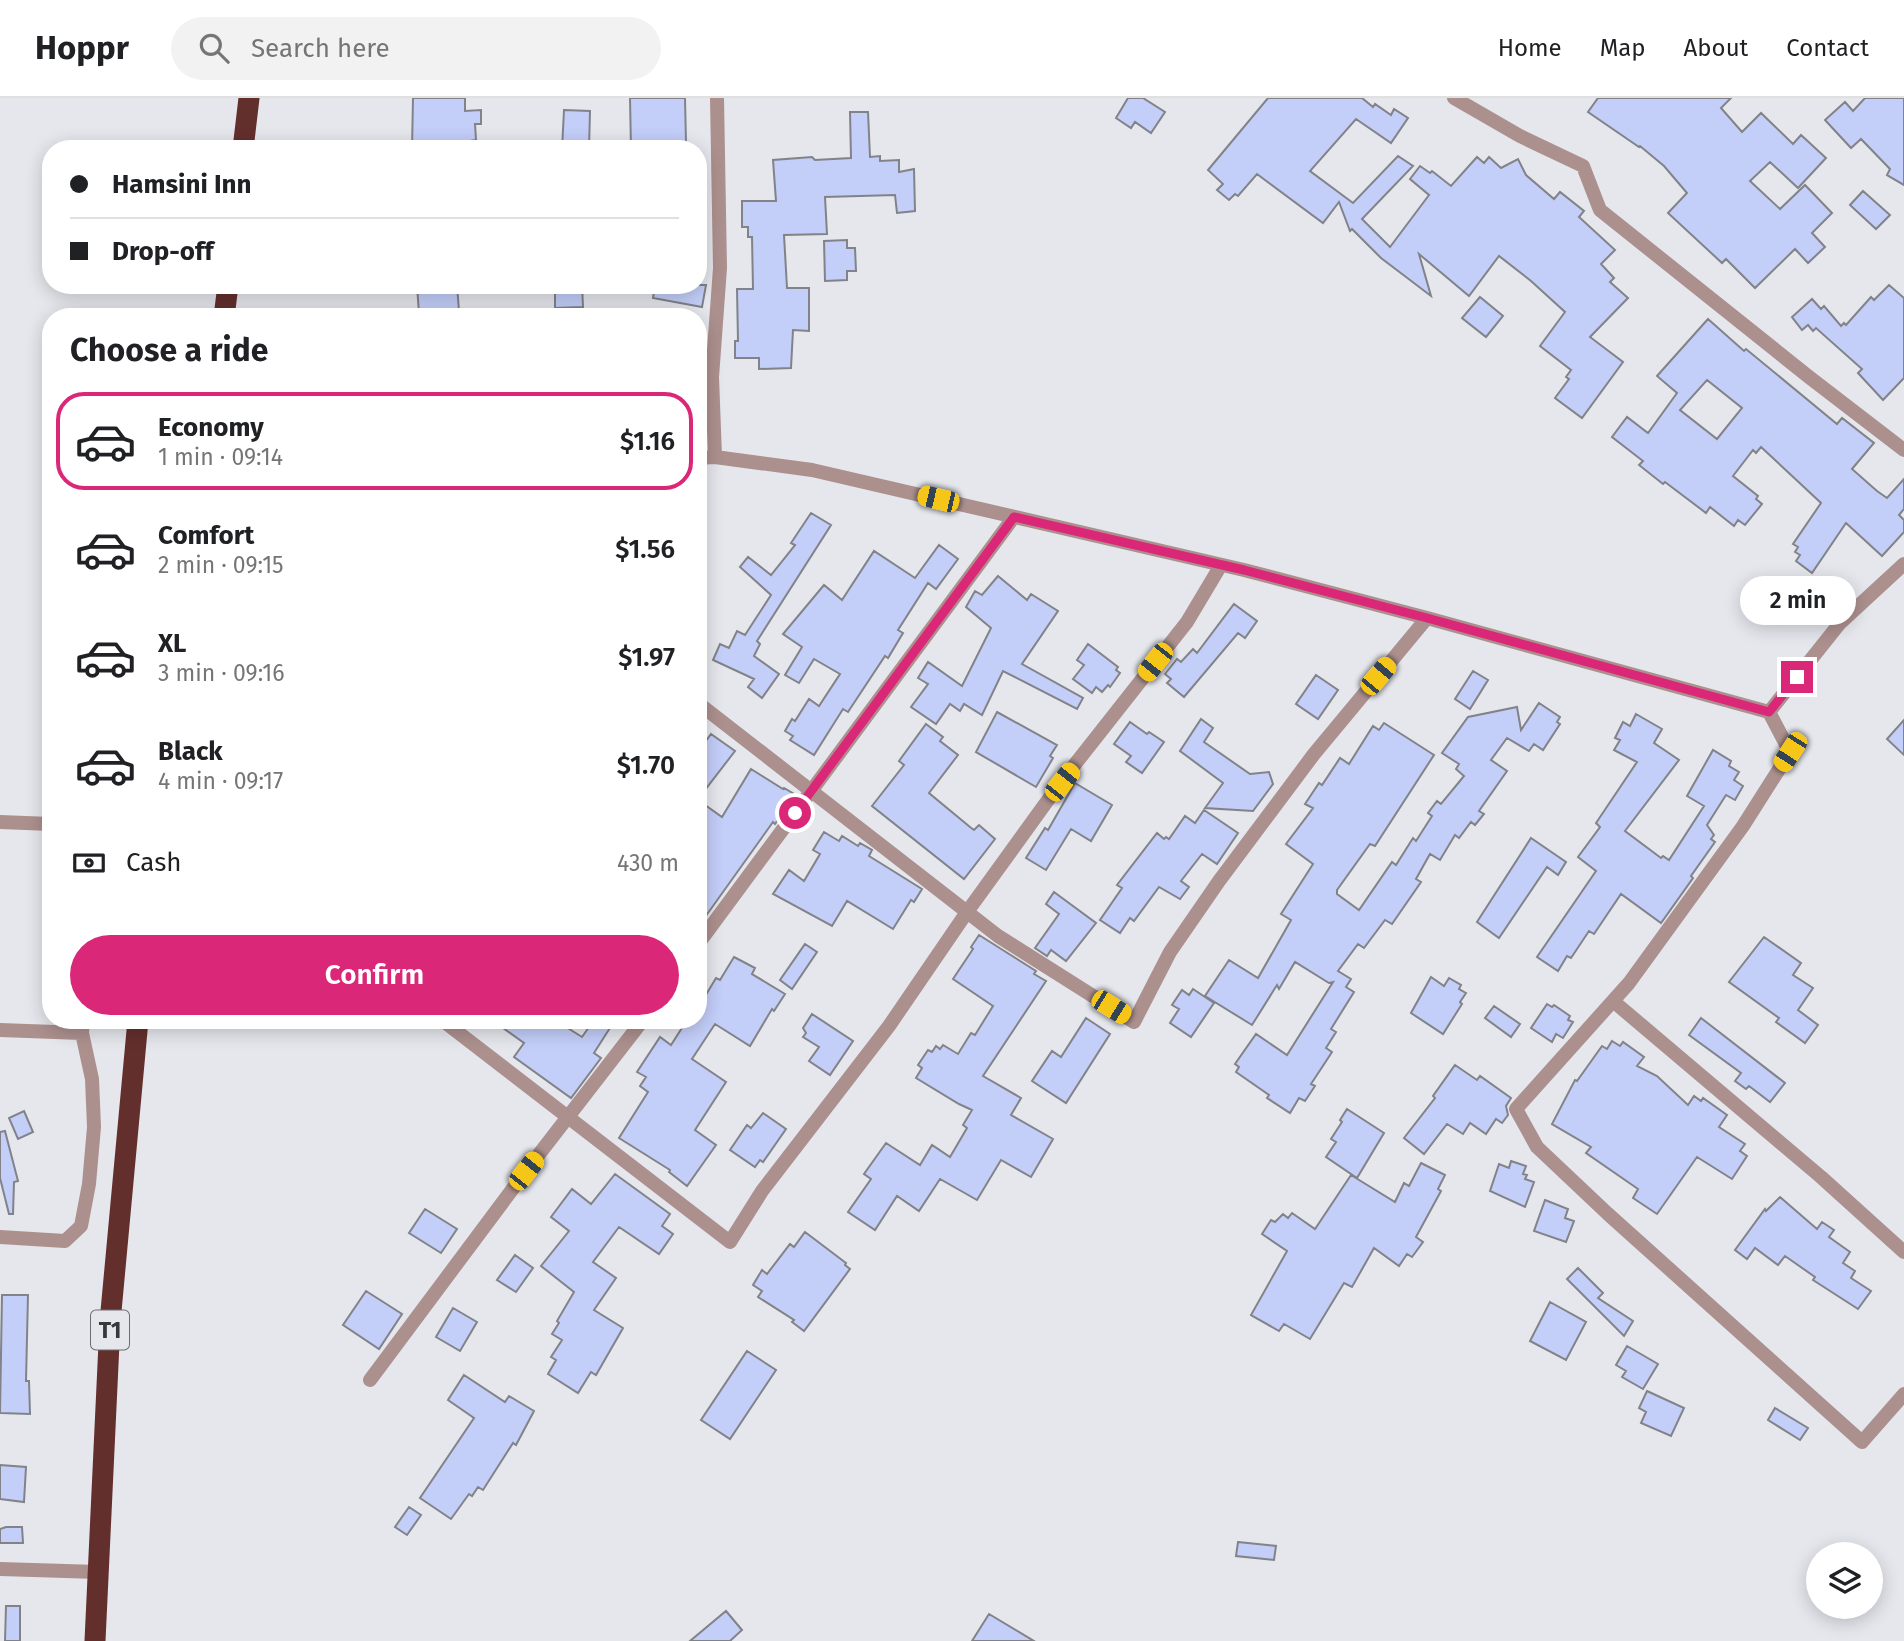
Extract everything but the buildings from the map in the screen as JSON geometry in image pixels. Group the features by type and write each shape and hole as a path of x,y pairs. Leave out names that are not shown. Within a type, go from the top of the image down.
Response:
{"highway":[{"path":"244,140 249,98"},
{"name":"T1","path":"95,1641 110,1322 137,1029"}],"street":[{"path":"715,457 712,377 720,268 717,98"},
{"path":"1454,98 1520,136 1583,166 1600,210 1904,450"},
{"path":"707,457 812,470 1222,565 1769,712 1790,752 1742,826 1629,983 1516,1109 1537,1147 1862,1442 1904,1394"},
{"path":"707,932 1014,517"},
{"path":"1769,712 1840,623 1904,564"},
{"path":"453,1029 730,1242 762,1191 889,1026 967,912 1062,782 1187,622 1222,565"},
{"path":"707,710 998,936 1134,1022 1170,952 1219,881 1314,754 1427,618"},
{"path":"0,822 42,824"},
{"path":"1613,1001 1821,1177 1904,1252"},
{"path":"0,1030 42,1028"},
{"path":"0,1237 65,1241 81,1226 89,1184 94,1128 92,1079 83,1029"},
{"path":"370,1380 636,1029"},
{"path":"0,1569 98,1572"}],"route":[{"path":"795,813 1014,517 1244,570 1769,712 1797,677"}]}
